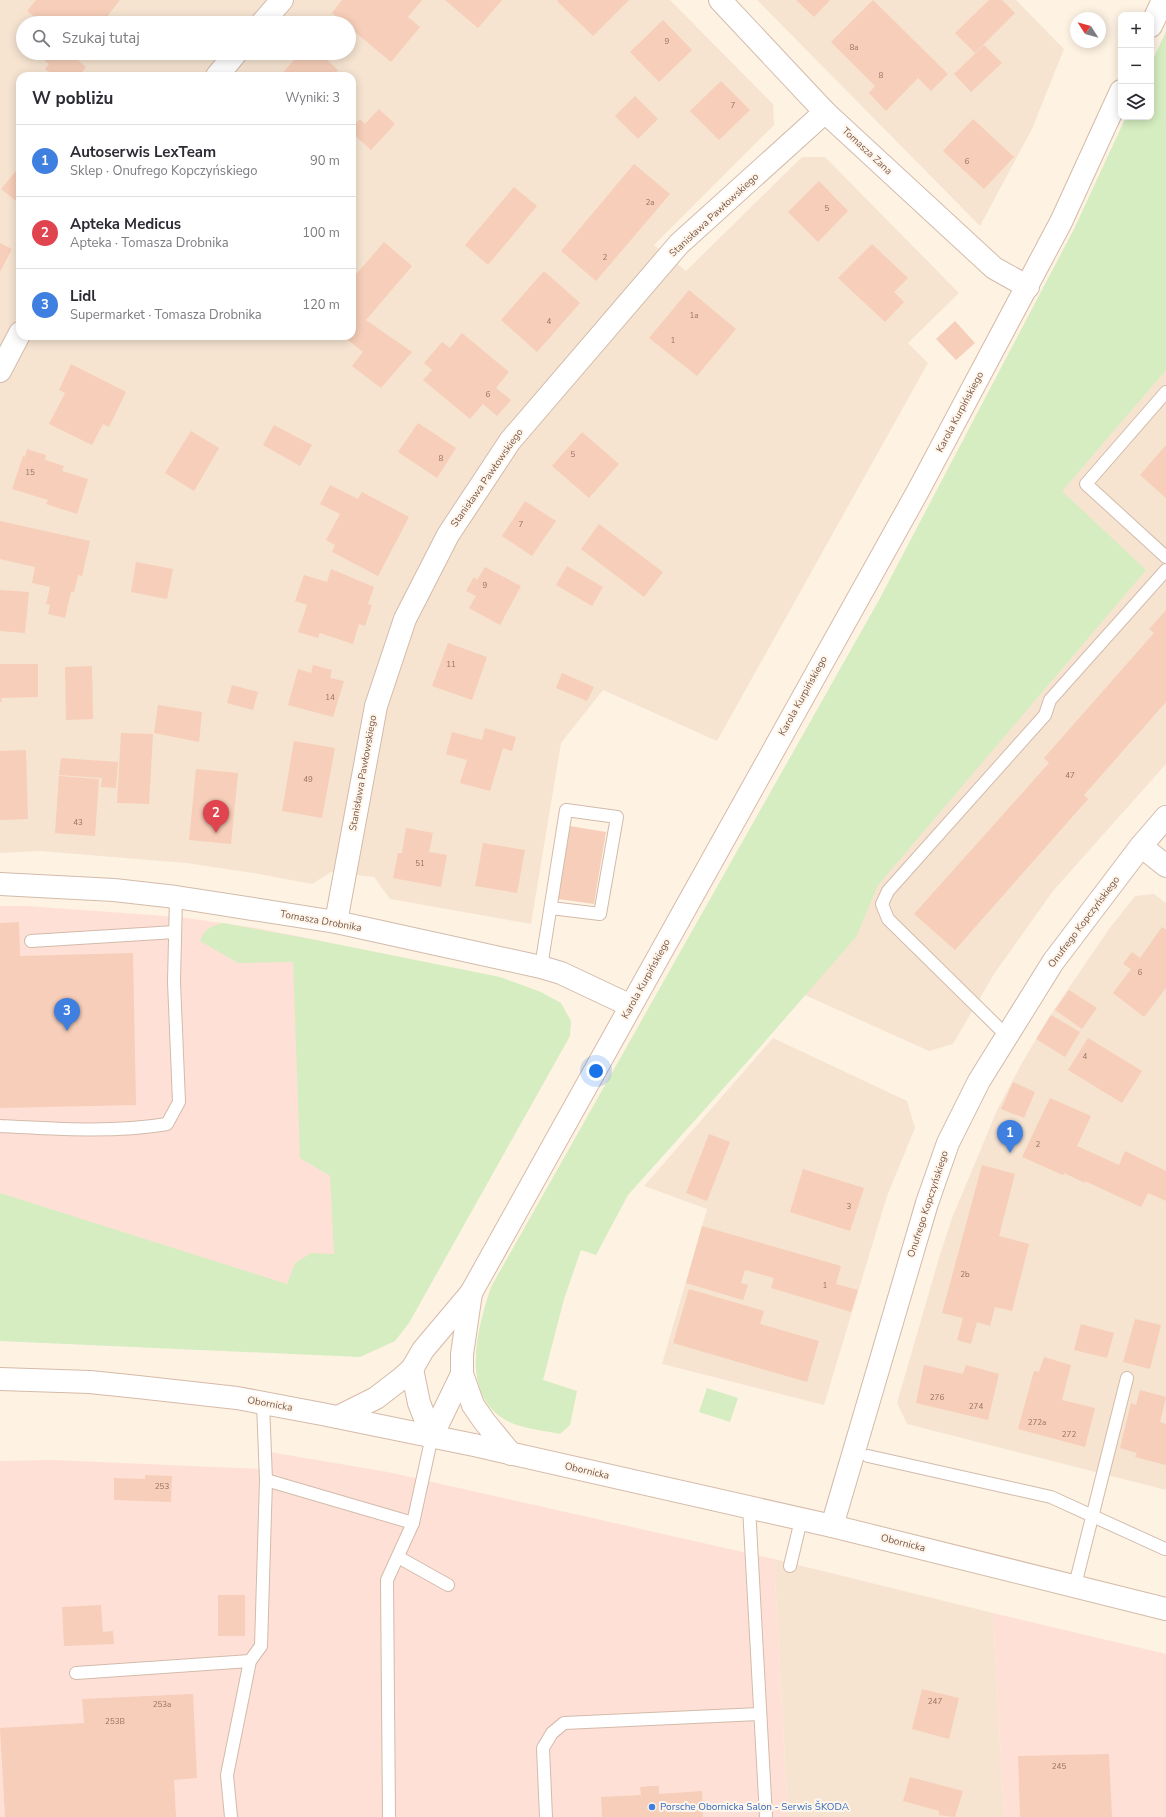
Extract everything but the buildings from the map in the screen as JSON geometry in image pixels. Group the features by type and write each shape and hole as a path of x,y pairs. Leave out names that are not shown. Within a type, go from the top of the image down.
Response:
{"street":[{"path":"268,16 282,0"},
{"name":"Tomasza Zana","path":"720,0 825,112 994,268 1028,287"},
{"path":"1154,20 1163,0"},
{"path":"219,72 230,60"},
{"name":"Karola Kurpińskiego","path":"338,1417 376,1398 412,1369 423,1350 471,1293 921,485 1028,287 1118,97"},
{"name":"Stanisława Pawłowskiego","path":"336,922 376,706 405,618 448,535 510,441 679,244 825,112"},
{"path":"0,371 16,340"},
{"name":"Onufrego Kopczyńskiego","path":"832,1526 927,1203 948,1144 979,1081 1053,962 1141,846 1166,817"},
{"path":"1141,846 1166,866"},
{"name":"Tomasza Drobnika","path":"0,884 114,890 336,922 541,967 561,974 631,1006"},
{"name":"Karola Kurpińskiego","path":"471,1293 462,1354 462,1374 473,1404 484,1421 511,1454"},
{"path":"412,1369 420,1403 432,1436"},
{"name":"Karola Kurpińskiego","path":"432,1436 462,1374"},
{"name":"Obornicka","path":"0,1379 96,1382 237,1398 338,1417 432,1436 832,1526 1166,1609"}],"lane":[{"path":"1166,392 1086,484 1166,557"},
{"path":"1007,1036 888,918 882,904 888,891 1045,715 1050,700 1166,570"},
{"path":"541,967 566,810 617,817 600,914 551,908"},
{"path":"0,1126 84,1129 147,1128 167,1124 179,1102 174,982 176,898"},
{"path":"31,941 175,932"},
{"path":"1074,1586 1127,1378"},
{"path":"231,1817 227,1775 250,1661 261,1646 266,1480 263,1403"},
{"path":"389,1817 387,1580 413,1523 432,1436"},
{"path":"868,1456 1051,1497 1165,1549"},
{"path":"266,1480 413,1523"},
{"path":"749,1508 759,1714 766,1817"},
{"path":"790,1566 802,1520"},
{"path":"398,1557 448,1585"},
{"path":"76,1673 250,1661"},
{"path":"546,1817 543,1748 552,1733 564,1723 759,1714"}],"shaded area":[{"path":"0,0 670,0 773,104 774,125 654,245 686,271 802,157 825,157 959,293 908,343 928,363 717,741 603,690 561,743 531,924 390,899 374,877 331,872 312,884 186,863 40,851 0,853"},
{"path":"757,0 1016,0 1064,49 1032,129 980,226"},
{"path":"1166,271 1166,764 1053,891 994,974 953,1044 929,1051 796,991"},
{"path":"1154,894 1166,903 1166,1490 907,1424 897,1403 952,1218 998,1108 1051,1014 1109,929 1135,896"},
{"path":"0,906 26,906 179,917 256,928 331,943 343,1354 0,1331"},
{"path":"773,1038 907,1101 915,1128 887,1196 824,1405 662,1364 707,1209 644,1186"},
{"path":"258,1450 388,1472 774,1559 788,1817 0,1817 0,1461 53,1460 259,1469"},
{"path":"774,1559 993,1613 1004,1817 788,1817"},
{"path":"993,1613 1166,1654 1166,1817 1004,1817"}],"green space":[{"path":"1166,31 1166,370 1062,491 1146,570 878,885 856,937 628,1195 596,1255 581,1250 564,1299 543,1380 577,1391 570,1425 560,1434 524,1427 510,1422 490,1407 481,1392 477,1375 476,1358 478,1339 481,1321 491,1287 879,600 1074,229 1125,120 1154,120 1154,57"},
{"path":"223,923 500,977 541,992 561,1003 571,1021 570,1036 409,1323 395,1341 360,1357 0,1341 0,1193 287,1284 295,1263 311,1253 334,1254 330,1176 300,1158 293,962 238,963 200,941 208,929"},
{"path":"707,1388 738,1398 730,1422 699,1412"}],"place":[{"name":"Apteka Medicus","path":"216,833"},
{"name":"Lidl","path":"67,1031"},
{"name":"Autoserwis LexTeam","path":"1010,1153"},
{"name":"Porsche Obornicka Salon - Serwis ŠKODA","path":"652,1807"}]}
